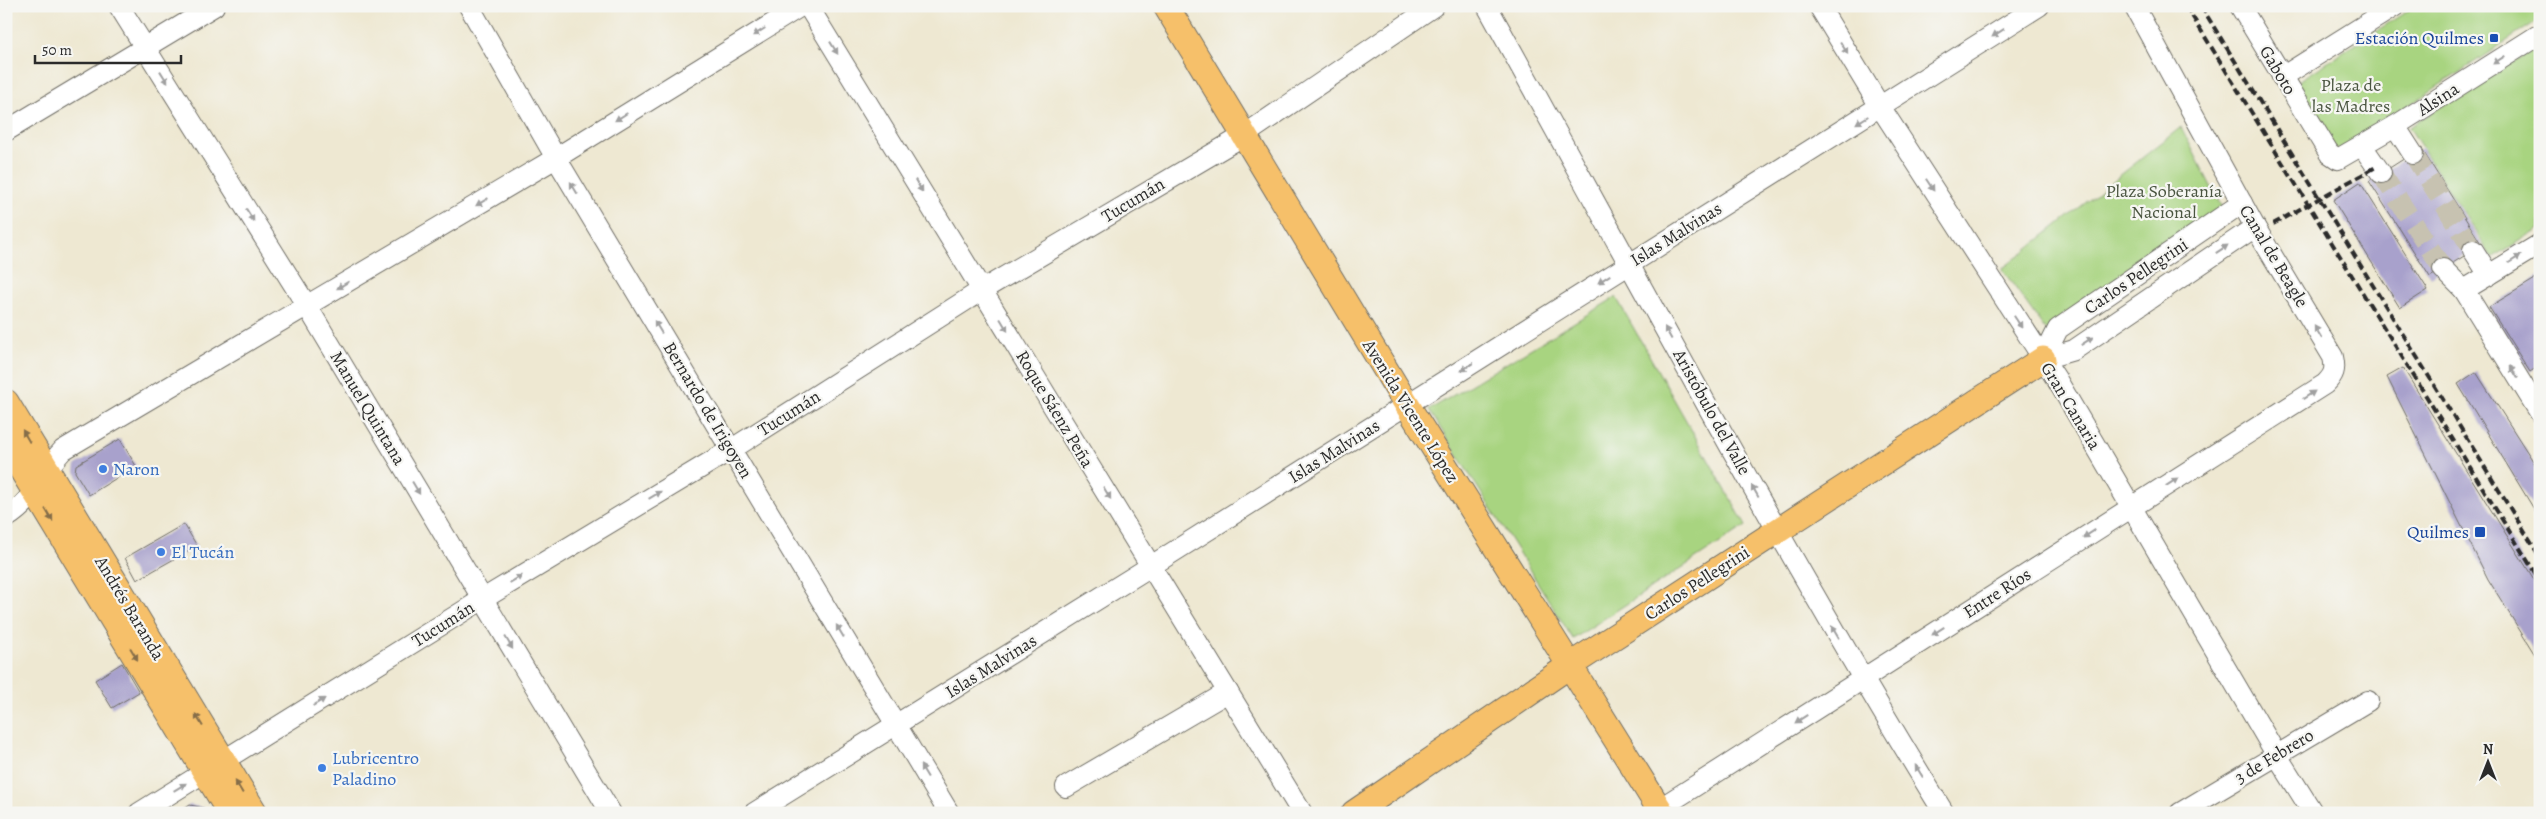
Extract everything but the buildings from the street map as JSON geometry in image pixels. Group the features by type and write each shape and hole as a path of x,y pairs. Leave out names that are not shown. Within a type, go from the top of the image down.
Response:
{"main road":[{"name":"Avenida Vicente López","path":"1166,6 1407,405 1661,811"},
{"name":"Carlos Pellegrini","path":"1354,813 1569,666 2043,359"},
{"name":"Andrés Baranda","path":"6,402 215,767 230,813"},
{"name":"Andrés Baranda","path":"6,444 34,491 215,767 255,813"}],"street":[{"name":"Manuel Quintana","path":"119,6 307,306 611,813"},
{"path":"6,131 214,6"},
{"name":"Bernardo de Irigoyen","path":"469,6 556,158 949,813"},
{"path":"6,518 21,509 46,470 63,450 556,158 801,6"},
{"name":"Roque Sáenz Peña","path":"808,6 1302,813"},
{"name":"Tucumán","path":"139,813 483,599 732,449 982,290 1243,136 1434,6"},
{"name":"Aristóbulo del Valle","path":"1488,6 1862,680 1944,813"},
{"name":"Gran Canaria","path":"1818,6 1881,108 2043,359 2276,754 2314,813"},
{"name":"Islas Malvinas","path":"754,813 1151,566 1629,263 1881,108 2040,6"},
{"name":"Canal de Beagle","path":"2134,6 2255,227 2333,357 2336,367 2333,376"},
{"name":"Gaboto","path":"2240,6 2328,153 2334,158"},
{"path":"2282,77 2395,6"},
{"name":"Alsina","path":"2334,158 2343,158 2540,34"},
{"path":"2395,126 2413,154"},
{"path":"2362,146 2381,173"},
{"name":"Carlos Pellegrini","path":"2043,359 2058,329 2242,203"},
{"name":"Carlos Pellegrini","path":"2043,359 2074,350 2255,227"},
{"path":"2464,290 2540,244"},
{"path":"2473,250 2489,275"},
{"path":"2443,269 2464,290 2540,413"},
{"name":"Entre Ríos","path":"1661,811 2325,384 2333,376"},
{"path":"1066,787 1228,692"},
{"name":"3 de Febrero","path":"2180,813 2276,754 2368,701"}],"green space":[{"name":"Plaza de las Madres","path":"2415,6 2534,6 2540,15 2540,19 2338,152 2291,86"},
{"path":"2540,45 2540,228 2492,258 2409,127"},
{"name":"Plaza Soberanía Nacional","path":"2181,127 2226,216 2054,342 2002,269"},
{"path":"1616,297 1746,526 1573,639 1429,410"}],"tunnel":[{"path":"2413,154 2473,250"},
{"path":"2381,173 2443,269"}],"railway":[{"path":"2186,6 2540,581"},
{"path":"2201,6 2540,557"},
{"path":"2273,224 2376,167"}],"place":[{"name":"Estación Quilmes","path":"2494,38"},
{"name":"Naron","path":"103,469"},
{"name":"Quilmes","path":"2480,532"},
{"name":"El Tucán","path":"161,552"},
{"name":"Lubricentro Paladino","path":"322,768"}]}
